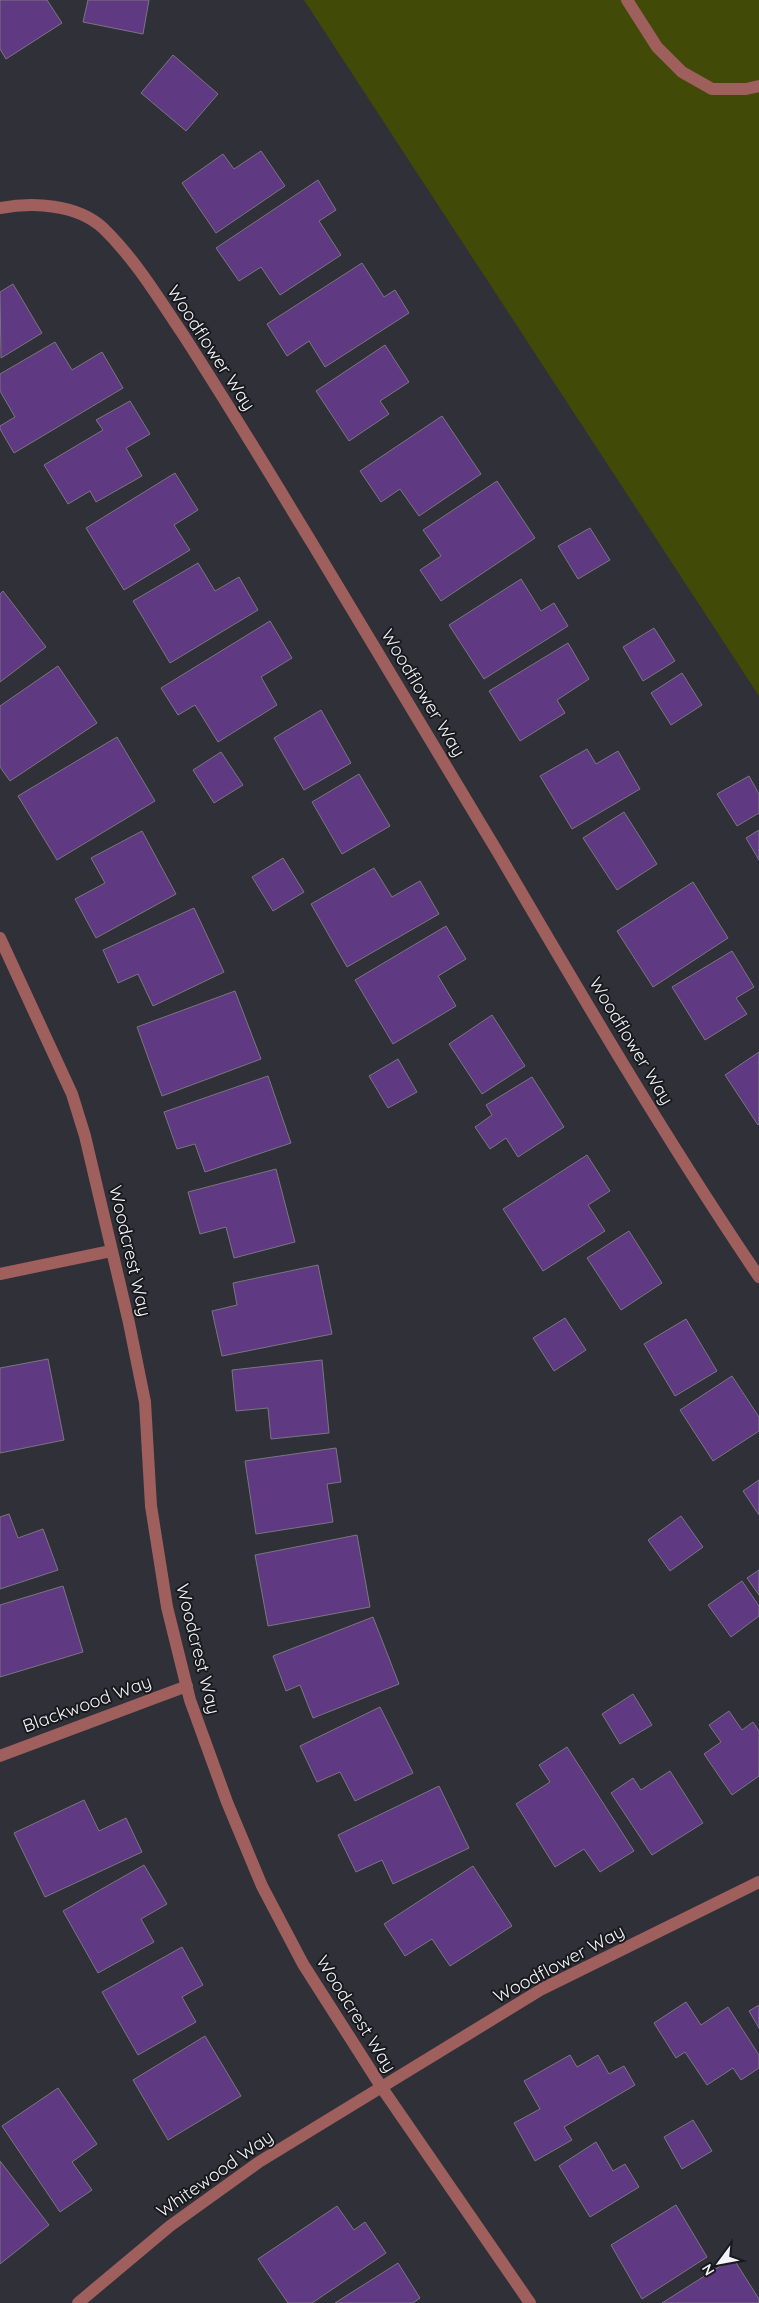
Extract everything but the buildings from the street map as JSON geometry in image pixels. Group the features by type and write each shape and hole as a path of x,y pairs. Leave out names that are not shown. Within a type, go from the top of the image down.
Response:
{"street":[{"path":"627,0 657,47 682,72 712,89 746,89 759,86"},
{"name":"Woodflower Way","path":"0,208 16,205 57,208 83,215 100,226 138,267 227,403 433,743 568,971 716,1213 759,1277"},
{"name":"Woodcrest Way","path":"0,938 72,1094 85,1136 129,1324 145,1402 151,1506 167,1608 187,1686 227,1802 262,1886 303,1964 382,2088 530,2303"},
{"path":"0,1274 112,1251"},
{"name":"Blackwood Way","path":"0,1756 187,1686"},
{"name":"Woodflower Way","path":"382,2088 542,1989 759,1882"},
{"name":"Whitewood Way","path":"78,2303 186,2214 260,2162 382,2088"}],"green space":[{"path":"304,0 759,0 759,696"}]}
